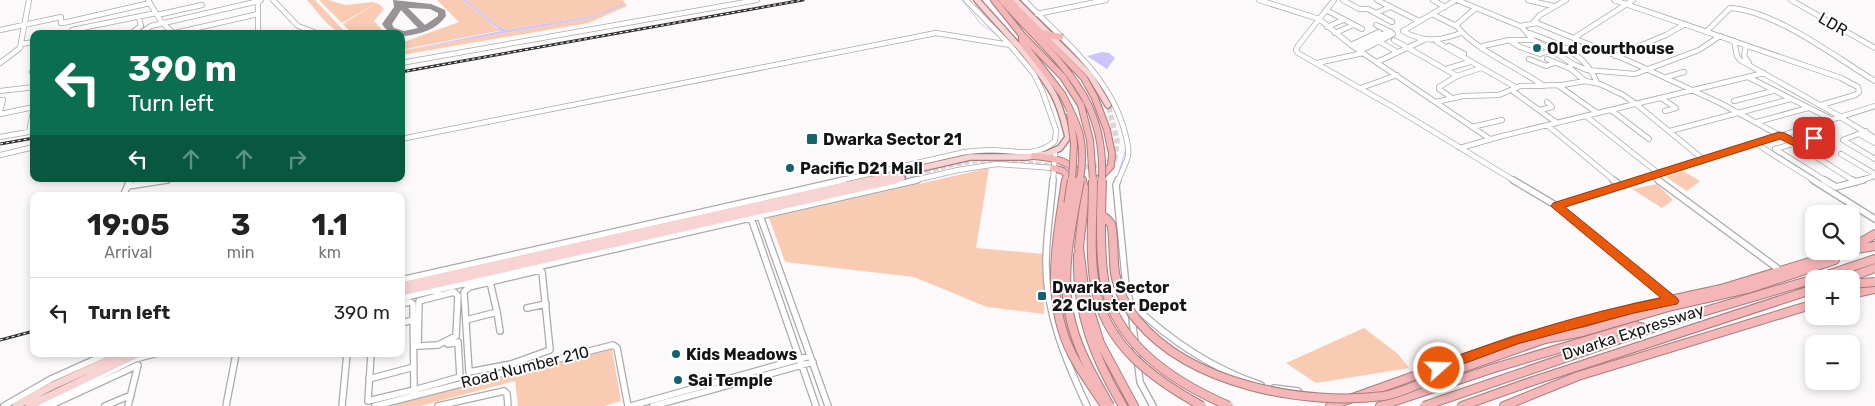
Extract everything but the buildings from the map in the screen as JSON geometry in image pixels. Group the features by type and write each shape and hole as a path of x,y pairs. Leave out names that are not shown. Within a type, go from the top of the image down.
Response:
{"highway":[{"path":"987,0 1005,13"},
{"path":"994,0 1022,35 1063,76 1095,118 1102,144 1104,260 1107,290 1118,320 1136,345 1158,364 1196,390 1229,406"},
{"path":"1002,0 1028,30 1061,63 1081,90 1091,145 1092,259 1098,304 1115,339 1137,362 1167,386 1202,406"},
{"path":"1009,0 1084,78 1095,98 1107,130 1112,154 1111,166 1085,194 1076,270 1082,316 1092,349 1110,386 1123,406"},
{"path":"1013,12 1020,11"},
{"path":"1028,30 1060,37"},
{"path":"1022,35 1022,42 1062,94 1080,131 1082,146 1062,239 1060,276 1062,304 1066,324 1082,367 1104,406"},
{"path":"1034,156 1055,155 1074,166 1075,177 1069,240 1067,299 1081,350 1110,406"},
{"path":"1053,168 1075,177 1085,194"},
{"path":"1075,177 1062,206 1054,261 1055,298 1066,343 1104,406"},
{"path":"1103,216 1111,224 1114,275 1125,303 1146,329 1194,367 1219,379 1267,396 1318,404 1363,401 1385,396 1545,339 1583,332 1672,306 1751,288 1835,260"},
{"path":"1860,243 1875,234"},
{"path":"1860,248 1875,246"},
{"path":"1079,247 1085,295 1100,343 1134,406"},
{"name":"Dwarka Expressway","path":"1841,270 1875,259"},
{"path":"1330,406 1515,340 1634,308 1672,301 1817,260"},
{"path":"1860,274 1875,268"},
{"path":"1860,283 1875,281"},
{"path":"1860,285 1875,281"},
{"name":"Dwarka Expressway","path":"1424,406 1521,371 1685,317 1805,282"},
{"path":"1860,292 1875,289"},
{"name":"Dwarka Expressway","path":"1462,406 1805,292"},
{"path":"1504,406 1578,376 1805,307"},
{"name":"Dwarka Expressway","path":"1380,406 1510,363 1635,326 1653,329"}],"main road":[{"path":"974,0 982,5"},
{"path":"977,0 1009,41 1042,76 1053,93 1062,112 1068,137 1055,155"},
{"path":"1015,0 1090,75 1108,105"},
{"path":"405,291 758,210 906,171 986,155 1034,156"},
{"path":"405,285 749,212"},
{"path":"16,406 107,357"},
{"path":"29,406 136,358"}],"street":[{"path":"0,63 14,53 21,44 29,0"},
{"path":"144,30 149,26 241,2 260,0 258,30"},
{"path":"273,0 296,25 305,30"},
{"path":"405,62 757,0"},
{"path":"405,279 906,171 965,152 984,150 1034,152 1052,145 1057,136 1056,130 1042,90 1034,74 1009,41 966,0"},
{"path":"1024,0 1096,73 1111,95 1121,115 1128,144 1128,156 1116,185 1117,206 1140,382 1153,406"},
{"path":"1037,14 1106,0"},
{"path":"1259,0 1319,19 1334,33 1490,139"},
{"path":"1334,0 1296,50 1300,54 1361,88 1557,206 1672,301"},
{"path":"1343,0 1359,9 1366,8 1392,22"},
{"path":"1377,0 1419,22"},
{"path":"1434,0 1445,7"},
{"path":"1557,123 1515,90 1446,47 1437,42 1424,40 1404,32 1457,0 1522,27 1529,33 1571,51 1593,70 1597,84"},
{"path":"1528,0 1553,6 1559,5 1566,0"},
{"path":"1614,0 1627,2 1842,78 1858,87 1859,92 1855,95 1821,105"},
{"path":"1574,38 1627,2 1633,0"},
{"name":"LDR","path":"1791,0 1875,48"},
{"path":"0,30 62,17 62,23 149,2 162,23 171,30"},
{"path":"77,30 202,5"},
{"path":"1522,27 1533,23 1553,6"},
{"path":"1376,13 1390,7"},
{"path":"1456,26 1466,14 1476,8"},
{"path":"1707,31 1730,8 1739,8 1766,17 1875,81"},
{"path":"1326,10 1362,29"},
{"path":"48,20 49,13"},
{"path":"188,30 258,14"},
{"path":"1432,14 1456,26 1460,33 1483,46 1500,59 1533,77 1544,86"},
{"path":"136,30 141,26 139,17"},
{"path":"86,18 87,27"},
{"path":"72,30 74,20"},
{"path":"1327,27 1343,20"},
{"path":"1533,23 1574,38 1696,90 1741,112 1856,182"},
{"path":"1615,56 1674,32 1685,24"},
{"path":"1334,33 1353,25"},
{"path":"1317,63 1358,49 1374,39 1393,34 1376,25"},
{"path":"1358,49 1374,39 1379,32"},
{"path":"405,138 936,33 1009,41"},
{"path":"1437,42 1460,33"},
{"path":"1529,33 1533,40"},
{"path":"1483,46 1509,40 1533,40 1573,64 1593,70 1632,74 1648,70 1699,50 1720,36"},
{"path":"1374,39 1397,52"},
{"path":"1394,40 1457,76"},
{"path":"1377,62 1424,40"},
{"path":"1509,40 1516,46 1530,49 1540,54 1551,50"},
{"path":"1734,41 1739,59 1841,117 1864,132 1875,143"},
{"path":"21,44 30,43"},
{"path":"1746,45 1744,58 1763,73"},
{"path":"1446,47 1450,46 1464,54"},
{"path":"1529,59 1546,66 1554,62"},
{"path":"1547,59 1567,67 1580,75 1585,81"},
{"path":"1446,69 1470,62"},
{"path":"1567,67 1573,64"},
{"path":"1452,98 1438,88 1457,76 1481,68"},
{"path":"1667,78 1684,72"},
{"path":"1460,148 1490,139 1763,73"},
{"path":"1361,88 1397,76"},
{"path":"1748,77 1831,120"},
{"path":"1436,102 1463,96 1491,96 1515,90 1559,86 1585,81 1623,95 1704,160"},
{"path":"1559,86 1597,113"},
{"path":"0,91 30,87"},
{"path":"1734,101 1774,91"},
{"path":"1661,98 1676,108 1665,111"},
{"path":"1670,131 1791,99"},
{"path":"0,100 3,100 0,113 30,108"},
{"path":"1540,110 1552,107 1547,102"},
{"path":"1557,206 1875,106"},
{"path":"1757,122 1809,108"},
{"path":"1610,110 1649,139"},
{"path":"1586,116 1655,174 1781,271"},
{"path":"1472,127 1502,120"},
{"path":"1547,125 1620,185"},
{"path":"0,137 30,132"},
{"path":"1875,136 1864,132 1843,140 1875,158"},
{"path":"1814,138 1775,149 1836,187 1875,175"},
{"path":"1755,143 1875,219"},
{"path":"0,155 30,148"},
{"path":"1841,154 1875,175"},
{"path":"1055,155 1046,263 1048,289 1052,314 1070,370 1087,406"},
{"path":"828,406 758,210 979,166 997,164 1053,168"},
{"path":"125,192 129,182"},
{"path":"128,186 152,182"},
{"path":"405,297 437,293 454,292 458,296 456,336 450,341 423,348 418,346 419,301 437,293 749,212 816,406"},
{"path":"540,270 542,272 551,348 549,352 473,372 468,370 465,290 490,280 540,270"},
{"path":"490,280 500,331"},
{"path":"405,303 412,302 414,393"},
{"path":"1130,302 1161,332 1180,346 1223,371 1267,387 1318,394"},
{"path":"527,308 546,304"},
{"path":"466,320 497,312"},
{"path":"405,322 413,320"},
{"path":"371,357 368,401 414,393 460,377 458,342 413,353"},
{"name":"Road Number 210","path":"375,406 414,393 613,345 617,348 630,406"},
{"path":"4,406 51,379 106,357"},
{"path":"226,406 235,357"},
{"path":"342,406 347,357"},
{"path":"128,406 139,367 136,358"},
{"path":"40,406 136,358"},
{"path":"49,406 136,358"},
{"path":"630,406 812,359"},
{"path":"654,406 801,362"},
{"path":"368,379 414,367"},
{"path":"438,406 460,403 504,391 507,394 508,406"},
{"path":"105,406 131,396"}],"shaded area":[{"path":"307,0 315,0 343,30 336,30 320,16"},
{"path":"319,0 328,0 345,5 373,2 379,4 384,9 374,21 382,30 348,30 343,24 375,4 342,23"},
{"path":"437,0 463,0 498,29 503,30 405,49 405,42 459,22"},
{"path":"463,0 466,0 498,26 506,30 592,16 622,4 624,5 590,18 405,50 501,31"},
{"path":"466,0 623,0 627,6 588,23 405,54 405,50 590,18 622,4 592,16 506,30 498,26"},
{"path":"1102,52 1109,53 1115,58 1107,69 1087,56"},
{"path":"989,168 976,248 1044,254 1044,314 987,307 914,277 785,262 769,218"},
{"path":"1683,171 1700,181 1687,191 1666,177"},
{"path":"1657,184 1673,200 1662,208 1632,189"},
{"path":"1364,328 1398,354 1409,368 1316,383 1286,363"},
{"path":"612,349 621,401 604,406 518,406 515,381 420,406 390,406"}],"waterway":[{"path":"962,0 981,24 996,34"},
{"path":"1117,178 1125,152"},
{"path":"1114,194 1122,269"},
{"path":"1129,320 1129,331"},
{"path":"1138,384 1149,406"}],"taxiway":[{"path":"397,1 402,4 431,7 442,12 442,16 431,26 405,34"},
{"path":"390,30 387,24 398,7 397,1"},
{"path":"399,3 424,29"}],"tunnel":[{"path":"902,178 954,164 985,160 1068,167 1085,167 1101,164 1115,159 1117,140 1108,105"}],"railway":[{"path":"405,71 803,0"},
{"path":"0,144 30,139"},
{"path":"0,340 30,332"}],"place":[{"name":"OLd courthouse","path":"1537,48"},
{"name":"Dwarka Sector 21","path":"812,139"},
{"name":"Pacific D21 Mall","path":"790,168"},
{"name":"Dwarka Sector 22 Cluster Depot","path":"1042,296"},
{"name":"Kids Meadows","path":"676,354"},
{"name":"Sai Temple","path":"678,380"}],"route":[{"path":"1439,368 1515,340 1552,329 1634,308 1672,301 1557,206 1652,174 1782,135 1796,144 1814,138"}]}
